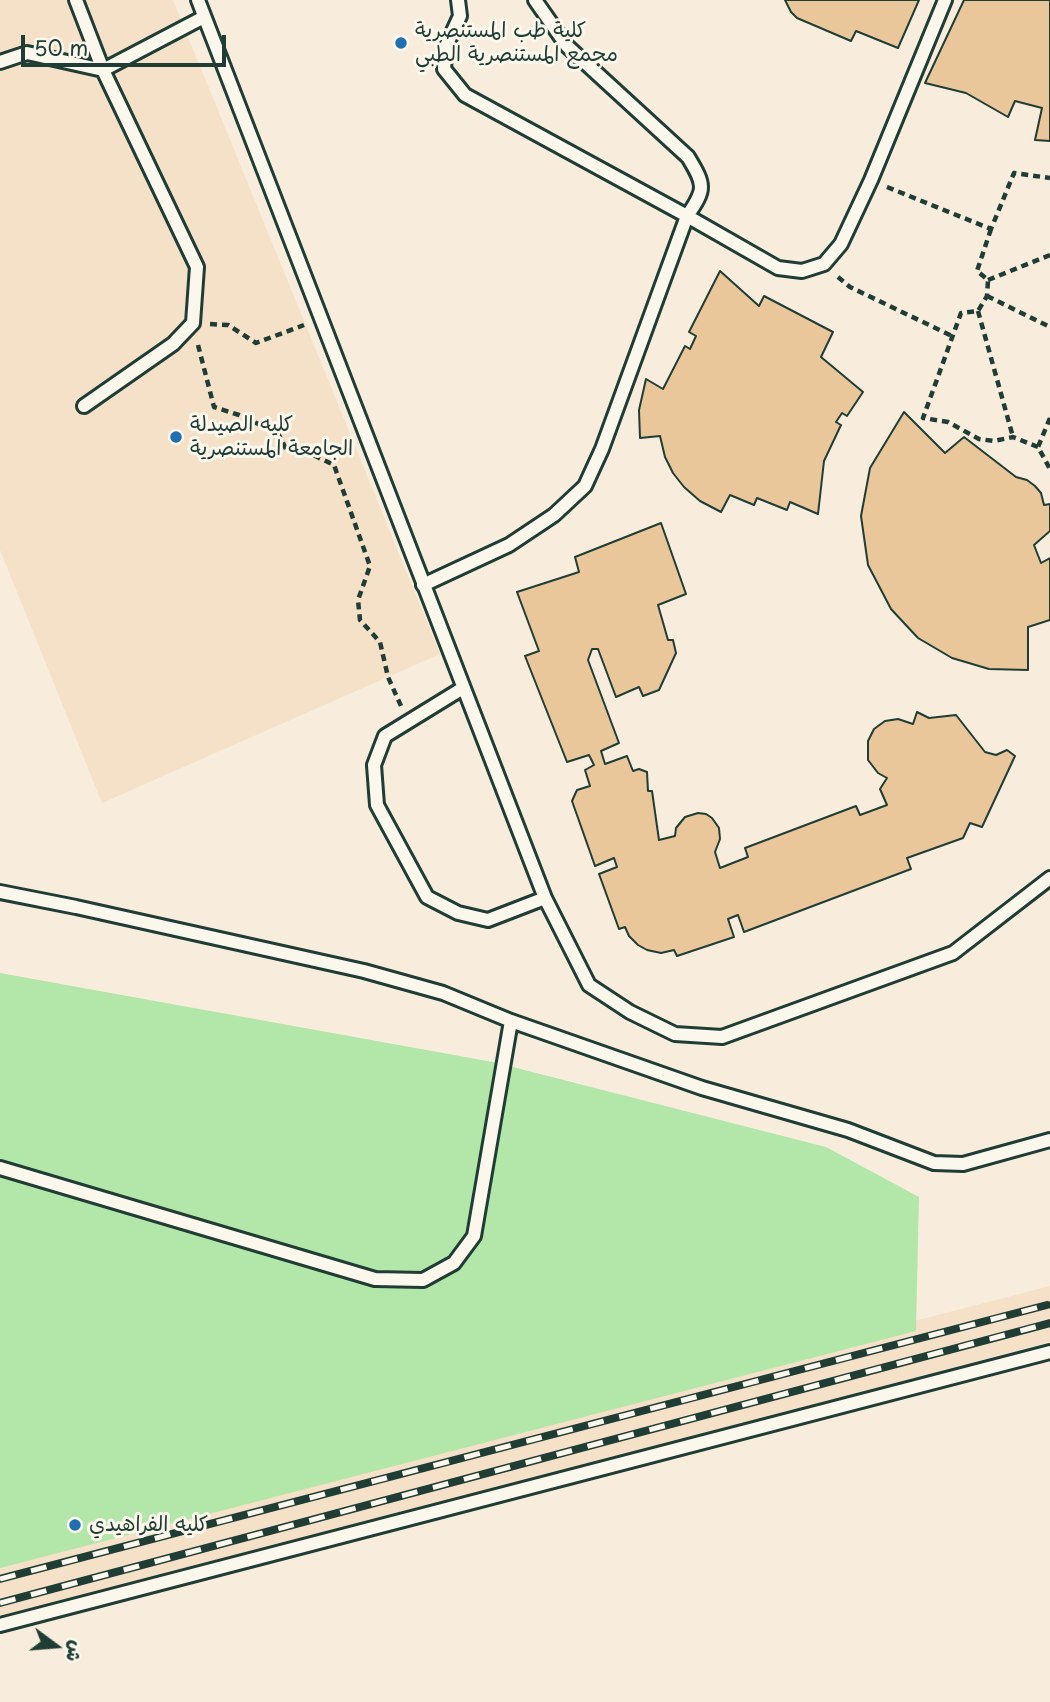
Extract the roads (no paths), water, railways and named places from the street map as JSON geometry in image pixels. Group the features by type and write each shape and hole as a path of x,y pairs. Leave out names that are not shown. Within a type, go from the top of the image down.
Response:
{"lane":[{"path":"76,0 103,70 197,267 192,323 173,344 84,407"},
{"path":"198,0 544,898 589,985 630,1012 675,1034 722,1037 953,953 1050,878"},
{"path":"458,0 460,16 446,46 444,69 465,95 778,268 802,271 824,264 841,244 871,180 945,0"},
{"path":"424,585 509,545 554,515 585,486 602,449 687,216 701,196 702,180 688,157 567,46 535,0"},
{"path":"0,62 27,53 103,70 204,17"},
{"path":"463,688 385,736 374,765 377,805 427,897 458,914 488,920 544,898"},
{"path":"0,892 363,971 443,993 511,1021 702,1088 848,1130 934,1164 963,1164 1050,1140"},
{"path":"0,1168 375,1279 423,1280 454,1263 474,1236 511,1021"},
{"path":"0,1625 1050,1352"}],"railway":[{"path":"0,1579 1047,1305"},
{"path":"0,1603 1050,1323"}],"place":[{"name":"كلية طب المستنصرية مجمع المستنصرية الطبي","path":"401,43"},
{"name":"كليه الصيدلة الجامعة المستنصرية","path":"176,437"},
{"name":"كليه الفراهيدي","path":"75,1525"}]}
